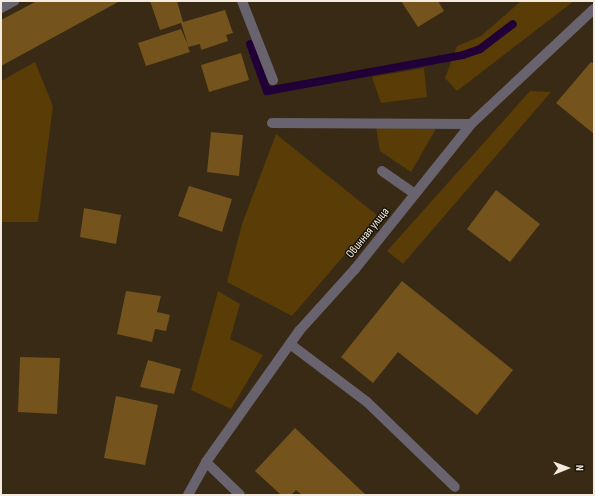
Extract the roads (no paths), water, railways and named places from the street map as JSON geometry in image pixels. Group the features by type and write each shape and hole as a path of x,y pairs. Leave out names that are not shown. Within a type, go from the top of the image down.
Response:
{"street":[{"path":"1,8 14,1"},
{"path":"242,1 273,80"},
{"name":"Овинная улица","path":"188,495 206,462 290,344 415,194 471,124 594,9"},
{"path":"272,123 471,124"},
{"path":"382,171 415,194"},
{"path":"290,344 367,402 455,487"},
{"path":"206,462 240,495"}],"waterway":[{"path":"250,44 267,91 463,55 480,49 513,24"}]}
